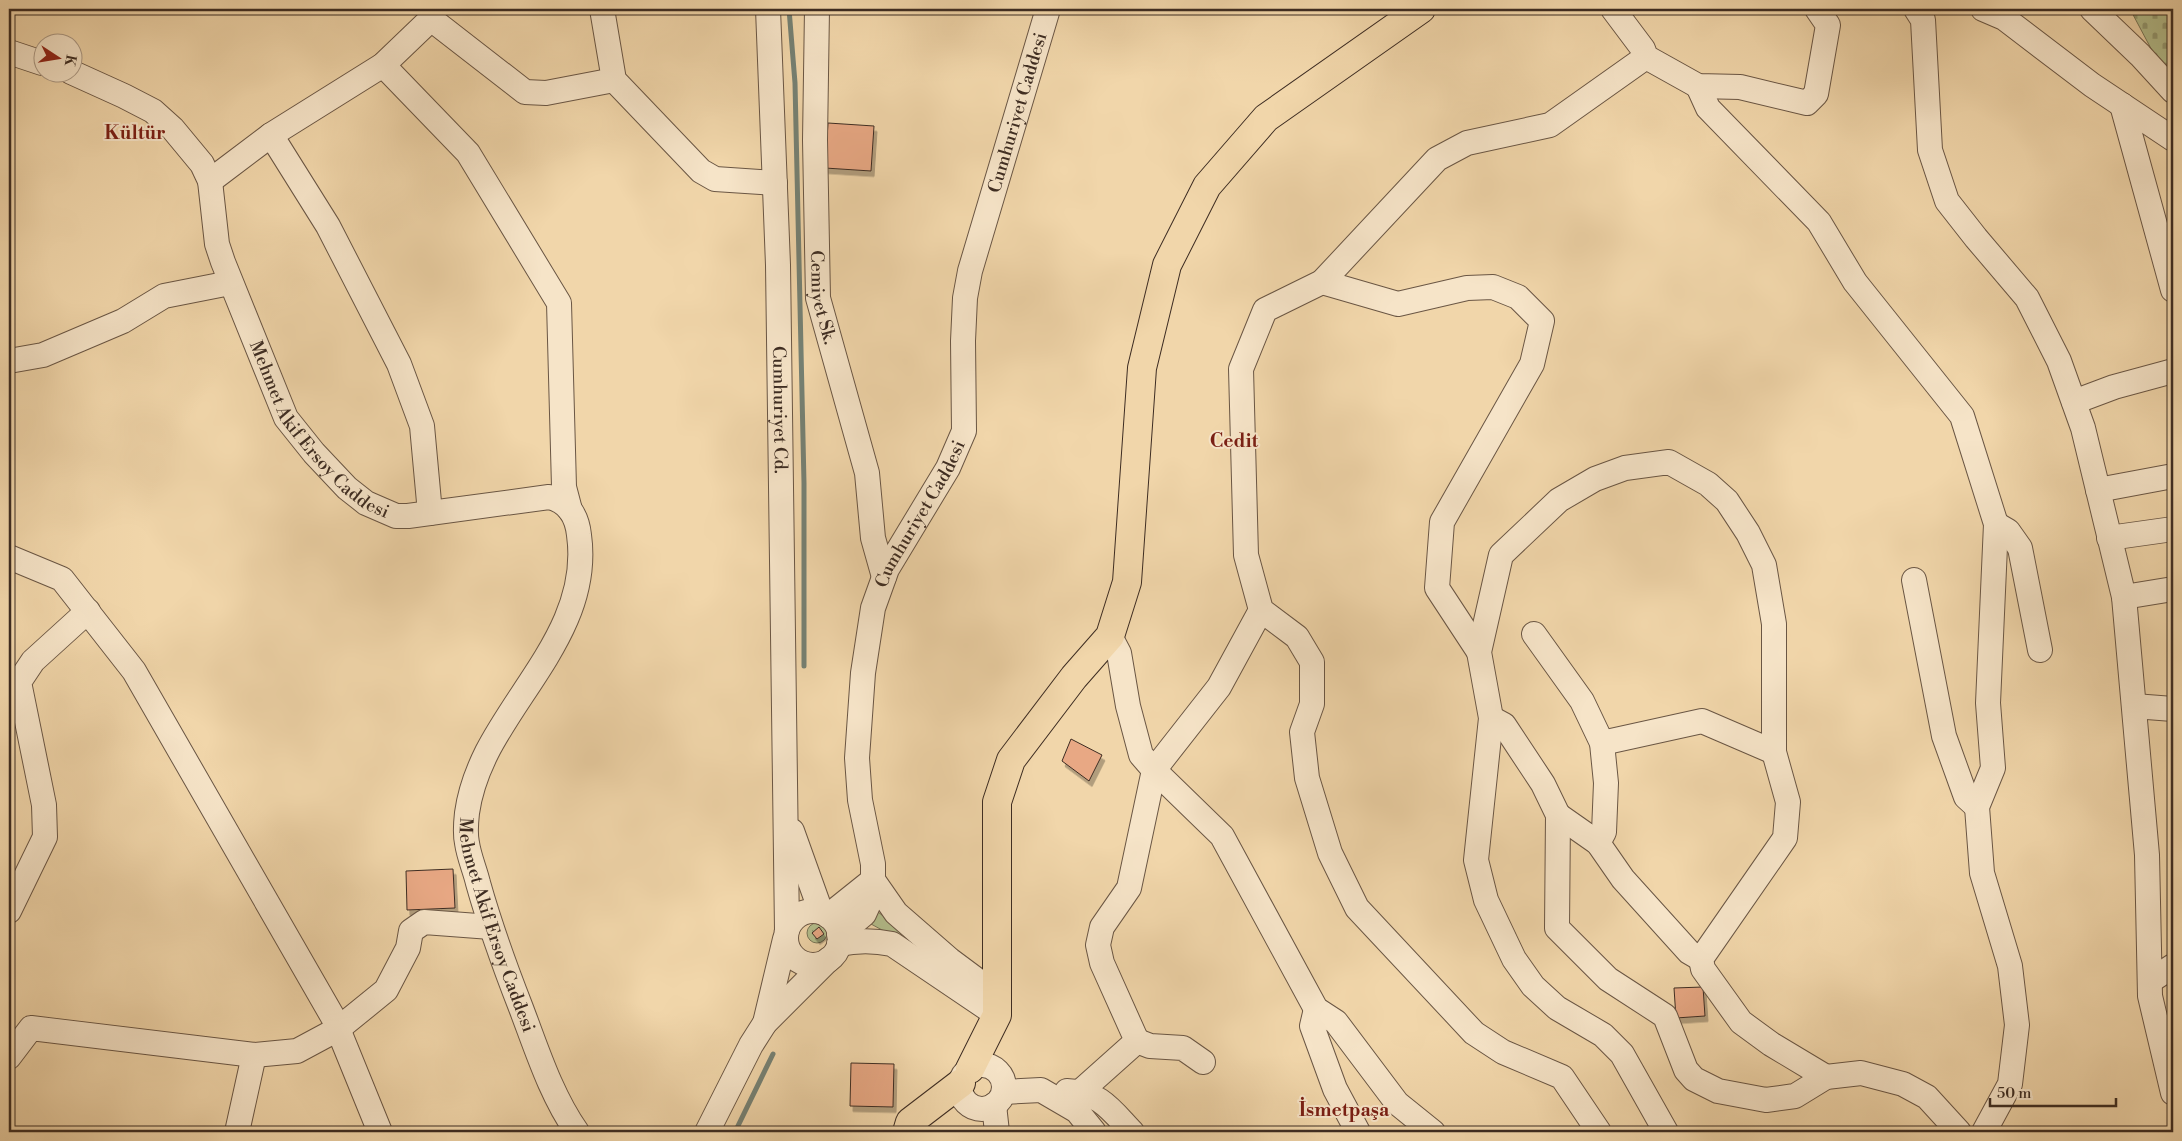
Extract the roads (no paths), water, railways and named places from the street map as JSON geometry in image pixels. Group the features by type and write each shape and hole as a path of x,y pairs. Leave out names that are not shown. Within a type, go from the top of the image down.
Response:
{"main road":[{"path":"907,1132 910,1122 966,1076 997,1005 997,802 1011,760 1074,677 1110,636 1127,582 1142,368 1167,265 1207,186 1266,118 1421,9"}],"street":[{"path":"602,9 614,80 701,171 715,179 775,184"},
{"name":"Cumhuriyet Cd.","path":"768,9 775,184 786,812 786,934"},
{"name":"Cemiyet Sk.","path":"817,9 815,140 818,298 867,473 873,538 884,577"},
{"name":"Cumhuriyet Caddesi","path":"707,1132 751,1045 765,1023 831,933 864,914 869,903 873,880 873,864 860,800 857,758 868,638 873,608 884,577 948,468 964,431 963,341 965,298 970,271 1048,9"},
{"path":"1613,9 1643,49 1646,57 1698,86 1740,87 1807,103 1816,94 1828,25 1817,9"},
{"path":"1916,9 1923,20 1930,150 1947,201 2027,298 2059,361 2074,402 2124,597 2147,855 2150,996 2173,1093"},
{"path":"1983,9 2004,18 2092,85 2173,139"},
{"path":"2092,9 2173,91"},
{"path":"210,181 270,135 383,65 431,14 526,92 546,93 614,80"},
{"path":"9,52 32,60"},
{"path":"1599,1132 1562,1077 1503,1052 1474,1033 1356,908 1330,853 1308,778 1302,732 1312,704 1312,662 1297,637 1261,610 1246,555 1241,369 1265,310 1322,282 1437,159 1467,143 1550,125 1646,57"},
{"path":"383,65 468,153 559,303 564,487 570,510"},
{"name":"Mehmet Akif Ersoy Caddesi","path":"82,77 153,111 173,129 202,164 210,181 217,244 230,282 246,316 286,418 314,453 347,488 366,503 396,516 549,497 559,499 570,510 578,525 580,576 576,598 556,643 508,716 488,752 471,792 467,814 467,842 491,927 546,1075 567,1118 577,1132"},
{"path":"1698,86 1708,108 1819,222 1856,282 1962,416 1996,524 1988,703 1993,768 1977,807 1982,873 2010,966 2017,1025 2010,1084 1984,1132"},
{"path":"2122,105 2173,290"},
{"path":"270,135 328,226 399,364 422,426 430,513"},
{"path":"9,361 43,355 123,321 164,296 230,282"},
{"path":"1322,282 1398,304 1467,288 1493,287 1518,297 1542,321 1532,364 1442,522 1437,588 1479,652 1491,718 1476,860 1486,900 1514,959 1532,986 1557,1008 1602,1035 1622,1054 1666,1132"},
{"path":"2074,402 2114,387 2173,370"},
{"path":"1479,652 1501,555 1559,500 1595,479 1625,468 1668,462 1708,484 1726,501 1748,533 1764,565 1774,624 1774,752 1788,802 1785,838 1701,959 1703,969 1741,1022 1771,1044 1826,1077"},
{"path":"2098,490 2173,476"},
{"path":"1996,524 2008,531 2020,548 2040,650"},
{"path":"2109,538 2173,529"},
{"path":"9,557 62,578 134,671 338,1029 380,1132"},
{"path":"1914,580 1944,736 1966,797 1977,807"},
{"path":"2124,597 2173,589"},
{"path":"1203,1062 1183,1048 1150,1046 1137,1041 1102,963 1098,945 1102,927 1129,888 1154,770 1219,687 1261,610"},
{"path":"9,911 16,877 45,837 44,806 19,742 19,682 33,660 88,611"},
{"path":"1534,634 1582,701 1602,742 1606,783 1604,832 1598,844"},
{"path":"1110,636 1120,653 1128,706 1141,755 1222,836 1316,1009 1336,1022 1397,1104 1433,1132"},
{"path":"2134,706 2173,708"},
{"path":"1491,718 1504,725 1543,784 1558,815 1557,928 1608,979 1665,1016 1686,1070 1694,1079 1718,1091 1766,1100 1794,1096 1826,1077 1861,1074 1903,1084 1927,1097 1958,1132"},
{"path":"1602,742 1702,721 1774,752"},
{"path":"786,812 831,933"},
{"path":"1558,815 1598,844 1623,879 1689,952 1701,959"},
{"path":"873,880 896,913 950,960 997,1005"},
{"path":"831,933 812,965 799,961 790,952 786,934 790,922 800,914 808,911 831,933 892,944 997,1005"},
{"path":"9,1057 31,1028 254,1055 297,1051 338,1029 386,990 408,948 411,931 424,922 491,927"},
{"name":"Cumhuriyet Caddesi","path":"765,1023 786,934"},
{"path":"2150,981 2173,966"},
{"path":"1316,1009 1312,1026 1335,1089 1358,1132"},
{"path":"1081,1091 1137,1041"},
{"path":"238,1132 254,1055"},
{"path":"997,1132 999,1098 1001,1075 994,1069 986,1066 966,1076 961,1092 970,1106 978,1109 999,1098 1041,1090 1081,1091 1101,1099 1132,1132"},
{"path":"1041,1090 1077,1111 1094,1132"}],"waterway":[{"path":"789,9 795,83 804,483 804,666"},
{"path":"735,1132 773,1054"}],"district":[{"name":"Kültür","path":"135,132"},
{"name":"Cedit","path":"1234,440"},
{"name":"İsmetpaşa","path":"1344,1109"}]}
